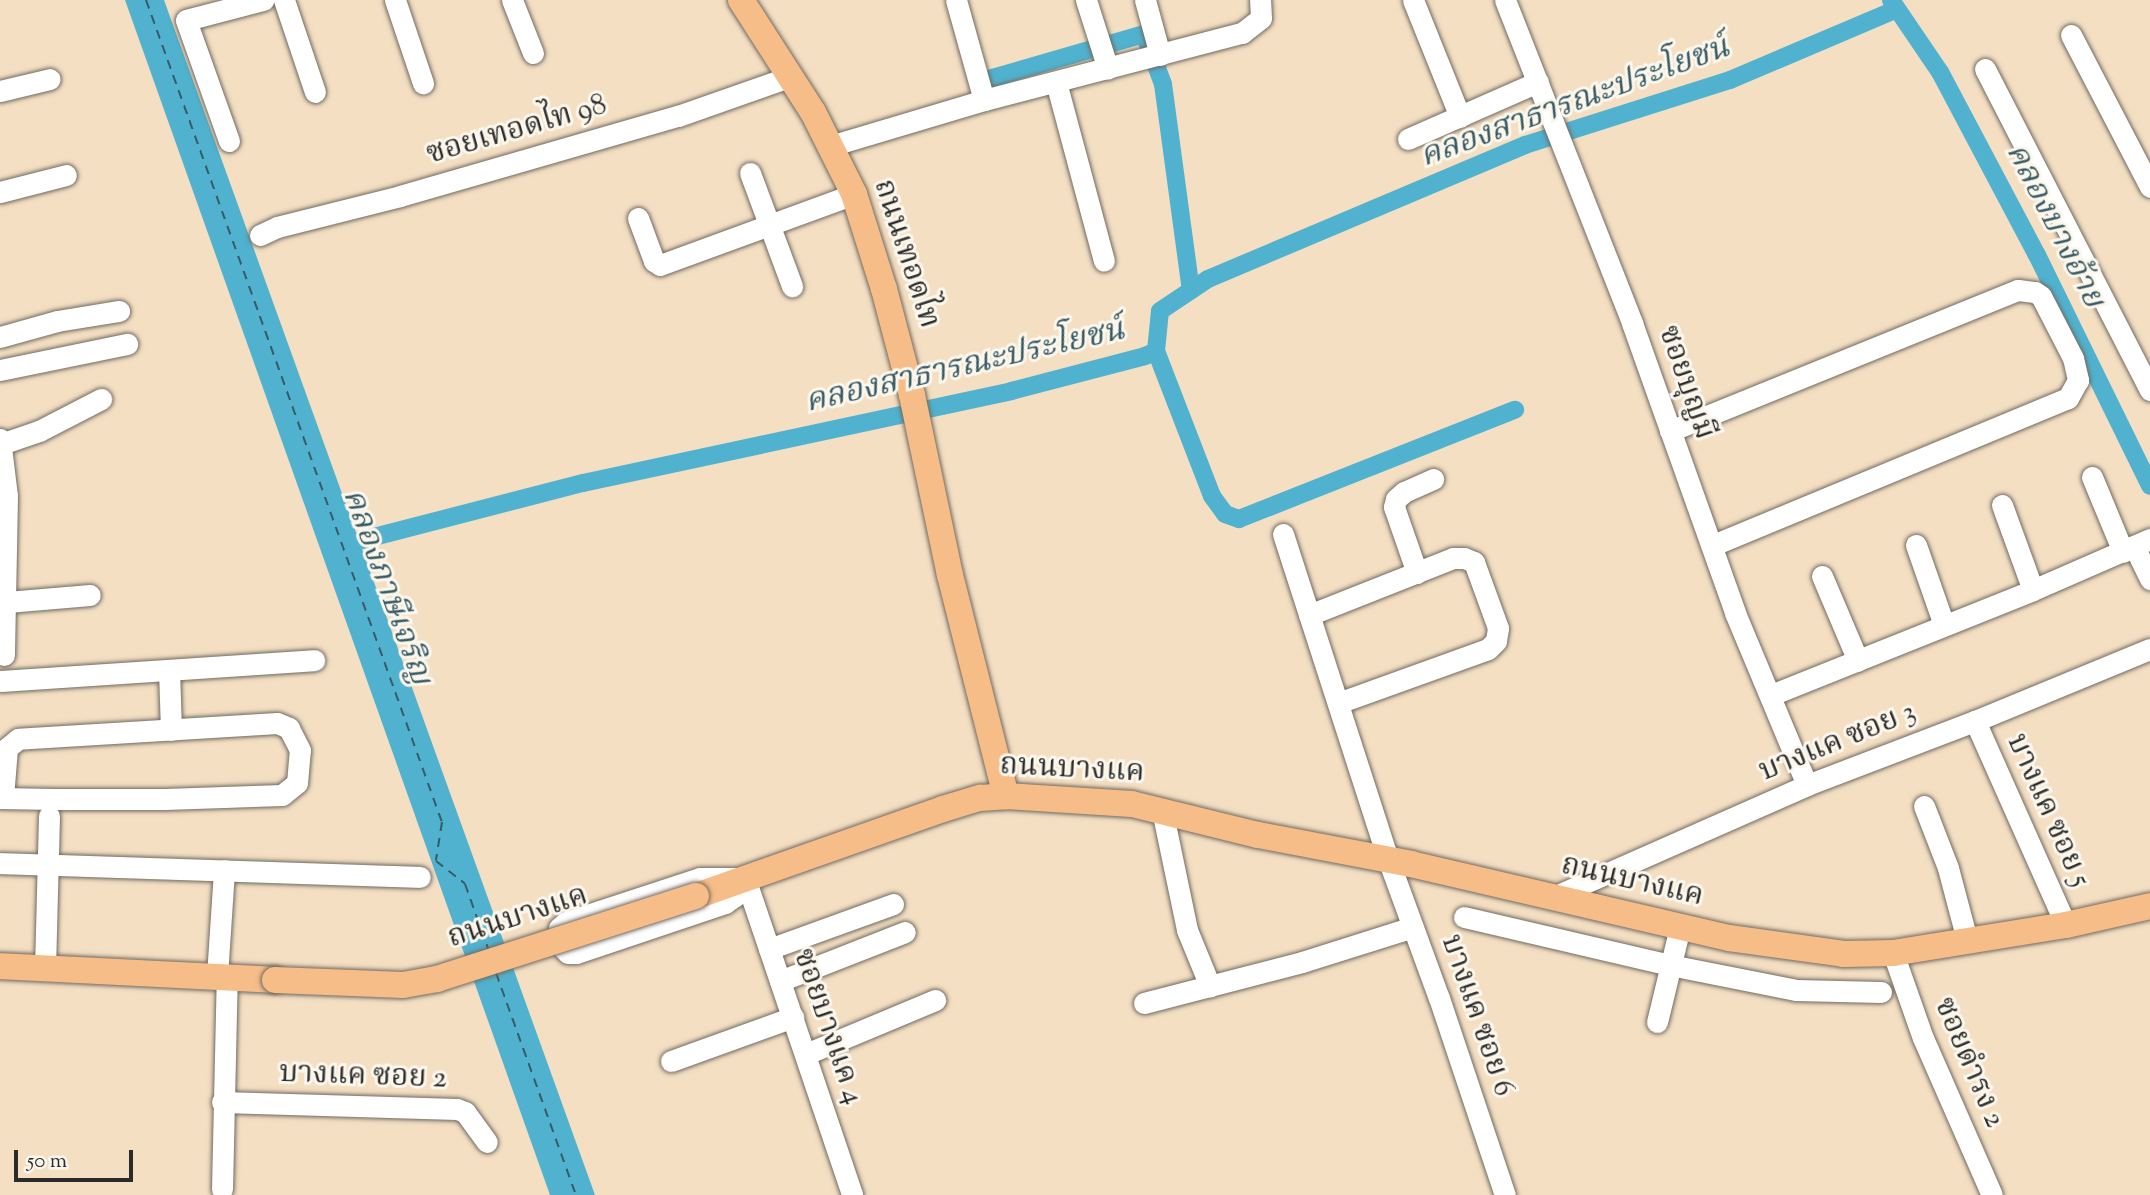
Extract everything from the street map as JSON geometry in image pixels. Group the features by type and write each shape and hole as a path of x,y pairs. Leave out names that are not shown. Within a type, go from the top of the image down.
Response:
{"main road":[{"name":"ถนนเทอดไท","path":"741,0 830,146 854,194 884,289 912,395 950,575 1006,796"},
{"name":"ถนนบางแค","path":"0,966 403,985 437,979 696,896 943,808 979,798 1006,796 1094,800 1162,810 1258,835 1388,859 1680,927 1798,949 1844,954 1893,953 2066,925 2150,906"}],"street":[{"path":"229,141 186,20 262,0"},
{"path":"284,0 315,92"},
{"path":"395,0 423,83"},
{"path":"512,0 533,53"},
{"path":"956,0 984,100"},
{"path":"1086,0 1108,68"},
{"path":"1144,0 1160,55"},
{"path":"830,146 984,100 1242,33 1261,18 1260,0"},
{"path":"1413,0 1460,117"},
{"name":"ซอยบุญมี","path":"1505,0 1632,323 1710,547 1807,785"},
{"path":"2071,35 2150,187"},
{"path":"1985,69 2149,384"},
{"name":"ซอยเทอดไท 98","path":"260,235 277,227 400,196 678,116 789,77"},
{"path":"0,91 50,79"},
{"path":"1056,82 1104,261"},
{"path":"1408,139 1538,82"},
{"path":"750,173 792,286"},
{"path":"0,192 66,175"},
{"path":"638,218 654,261 660,265 854,194"},
{"path":"1670,431 2018,290 2035,292 2041,296 2073,358 2078,380 2076,389 2068,398 1710,547"},
{"path":"0,337 57,321 119,312"},
{"path":"0,370 127,344"},
{"path":"4,655 7,602 1,441 39,431 101,399"},
{"path":"2092,477 2136,545 2150,579"},
{"path":"1417,573 1394,507 1396,499 1404,492 1433,479"},
{"path":"2002,505 2033,590"},
{"name":"บางแค ซอย 6","path":"1283,534 1388,859 1505,1195"},
{"path":"1916,545 1944,625"},
{"path":"1771,695 2033,590 2136,545"},
{"path":"1309,615 1453,558 1464,558 1474,562 1499,628 1496,641 1488,649 1338,703"},
{"path":"1822,576 1858,661"},
{"path":"7,602 90,595"},
{"name":"บางแค ซอย 3","path":"1551,898 1807,785 1975,722 2150,649"},
{"path":"0,681 314,660"},
{"path":"169,670 171,730"},
{"name":"บางแค ซอย 5","path":"1975,722 2066,925"},
{"path":"283,724 293,734 300,750 297,783 282,795 151,799 2,798 6,753 13,741 283,724"},
{"path":"1924,806 1948,868 1968,940"},
{"path":"1162,810 1187,930 1210,986"},
{"path":"45,969 49,816"},
{"path":"0,863 420,877"},
{"path":"222,1189 224,870"},
{"path":"700,878 745,878 735,895 725,903 576,953 568,953 562,948 559,928 566,922 700,878"},
{"name":"ซอยบางแค 4","path":"745,878 852,1195"},
{"path":"769,949 893,904"},
{"path":"1464,917 1670,965 1816,992 1881,992"},
{"path":"1144,1003 1302,962 1413,926"},
{"path":"1657,1022 1680,927"},
{"path":"780,981 905,932"},
{"name":"ซอยดำรง 2","path":"1893,953 1923,1038 1992,1195"},
{"path":"806,1054 935,1000"},
{"path":"671,1060 793,1017"},
{"name":"บางแค ซอย 2","path":"222,1102 457,1109 465,1112 487,1142"}],"water":[{"path":"125,0 164,0 595,1195 550,1195"}],"waterway":[{"name":"คลองบางอ้าย","path":"1891,0 1940,72 2037,255 2150,486"},
{"name":"คลองสาธารณะประโยชน์","path":"339,546 583,483 1011,391 1145,356 1156,351 1160,311 1208,279 1525,145 1730,80 1897,9"},
{"path":"989,79 1144,34 1163,84 1191,290"},
{"path":"1156,351 1212,496 1225,514 1239,519 1515,410"}],"ferry route":[{"path":"146,0 442,822 436,861 465,884 489,951"},
{"path":"496,973 576,1195"}],"water label":[{"name":"คลองภาษีเจริญ","path":"386,587"}]}
